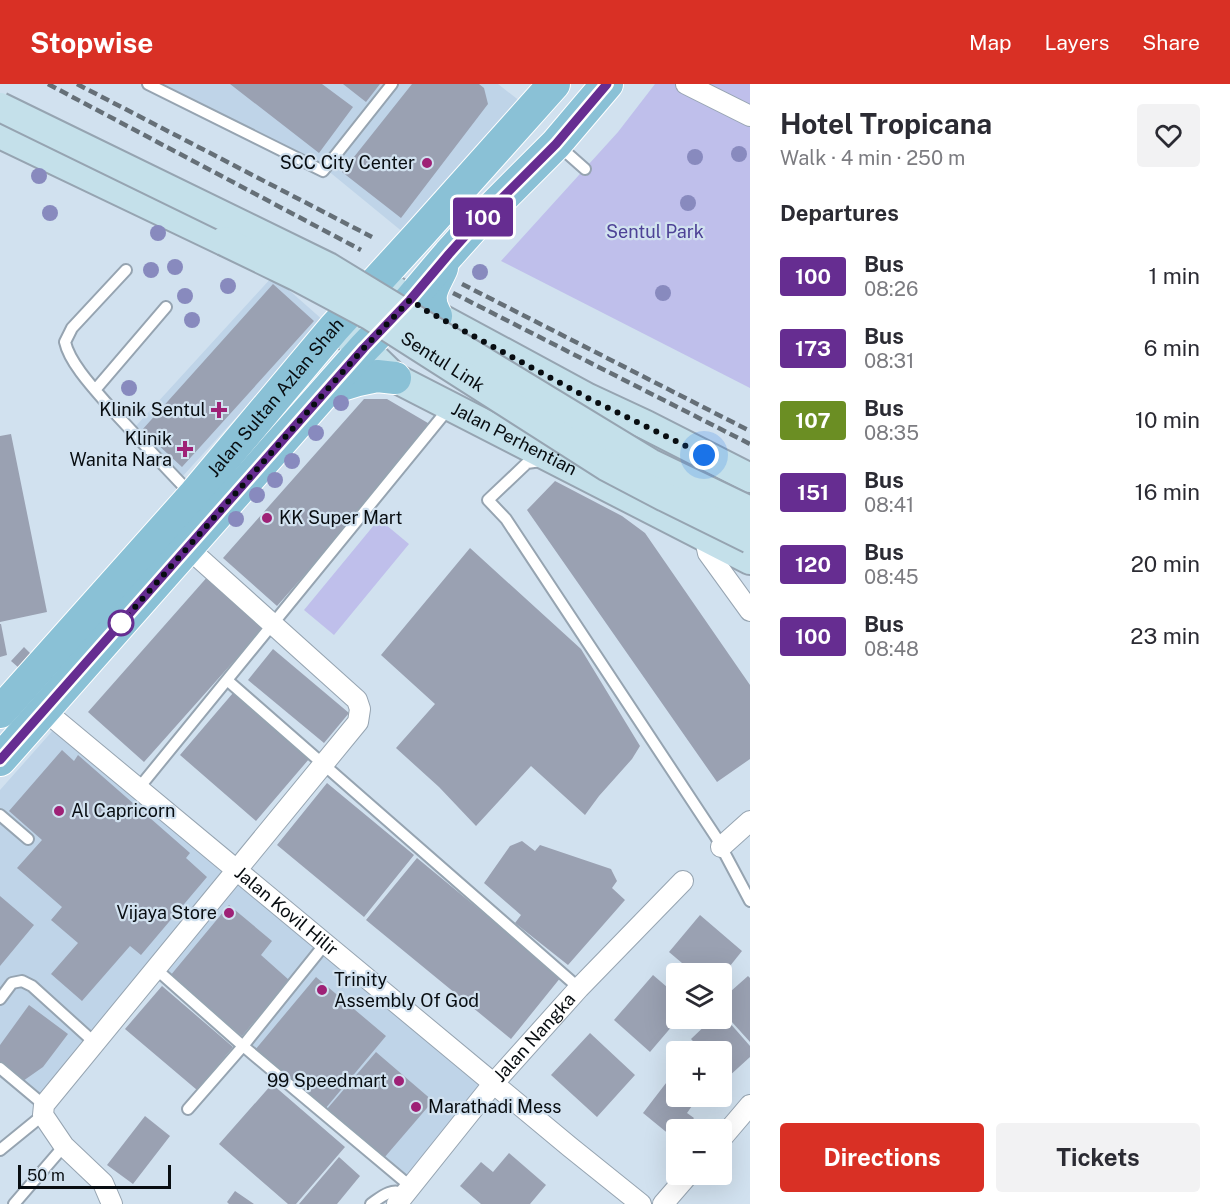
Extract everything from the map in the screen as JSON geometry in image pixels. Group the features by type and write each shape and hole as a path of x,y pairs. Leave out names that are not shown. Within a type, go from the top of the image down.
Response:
{"main road":[{"name":"Jalan Sultan Azlan Shah","path":"0,760 364,348 423,308 449,254 556,144 607,84"},
{"name":"Jalan Sultan Azlan Shah","path":"0,712 193,496 334,328 546,87"},
{"name":"Sentul Link","path":"0,107 328,267 650,463 750,511"},
{"name":"Sentul Link","path":"0,134 296,276 371,316 606,466 750,539"},
{"path":"378,280 423,308 588,398 747,476"},
{"name":"Jalan Perhentian","path":"334,328 364,348 395,378 750,560"},
{"path":"329,389 377,376 395,378"},
{"path":"553,459 575,448 588,435 593,416 588,398"},
{"path":"704,535 699,522 703,497 723,481 747,476"}],"street":[{"path":"686,84 750,116"},
{"path":"704,535 708,553 750,610"},
{"path":"112,1204 103,1183 64,1146 44,1110 95,1043 358,722 360,709 357,700 188,548"},
{"name":"Jalan Kovil Hilir","path":"44,710 641,1204"},
{"path":"721,847 750,821"},
{"name":"Jalan Nangka","path":"404,1195 494,1084 579,988 683,881"},
{"path":"732,1126 750,1105"},
{"path":"663,1204 679,1185"}],"lane":[{"path":"148,84 323,171 392,84"},
{"path":"556,144 585,169"},
{"path":"126,270 72,328 65,342 67,353 95,390 193,496"},
{"path":"95,390 166,307"},
{"path":"138,789 451,406"},
{"path":"553,459 527,463 488,500 506,519 721,847 750,901"},
{"path":"227,680 579,988"},
{"path":"0,815 28,839"},
{"path":"188,1109 243,1046 325,944"},
{"path":"156,969 404,1195"},
{"path":"0,999 12,983 22,981 32,986 95,1043"},
{"path":"0,1068 44,1110 0,1150"},
{"path":"14,1204 64,1146"},
{"path":"371,1204 395,1191 404,1195"}],"shaded area":[{"path":"158,84 498,84 521,102 404,233 321,165"},
{"path":"273,276 324,321 182,477 135,427"},
{"path":"55,728 482,1083 408,1176 153,961 42,1096 0,1061 0,790"}],"green space":[{"name":"Sentul Park","path":"655,84 750,84 750,388 501,261 618,132"},
{"path":"379,519 409,544 334,635 304,610"}],"building":[{"path":"230,84 322,84 353,107 319,153"},
{"path":"343,84 380,84 366,102"},
{"path":"412,84 479,84 484,88 488,104 401,218 342,172"},
{"path":"273,284 314,321 182,467 142,430"},
{"path":"364,399 387,399 433,426 277,606 223,558"},
{"path":"11,434 47,612 0,622 0,436"},
{"path":"555,481 622,516 645,533 750,685 750,759 717,782 527,510"},
{"path":"470,548 581,649 640,746 632,759 585,815 531,766 476,826 439,787 396,748 435,704 381,655"},
{"path":"209,575 266,625 144,762 88,712"},
{"path":"0,624 7,655 0,657"},
{"path":"24,647 31,654 19,668 11,661"},
{"path":"273,649 349,713 324,743 248,680"},
{"path":"233,693 309,759 256,821 180,755"},
{"path":"62,750 74,761 78,755 190,853 186,858 207,877 141,955 130,946 82,1001 51,974 78,943 51,920 62,907 17,868 42,840 9,811"},
{"path":"327,783 414,855 364,917 277,845"},
{"path":"522,841 535,851 540,845 611,869 617,881 612,888 625,900 568,965 515,923 521,915 484,883 510,846"},
{"path":"417,858 561,977 511,1039 366,920"},
{"path":"0,896 34,925 0,966"},
{"path":"229,905 272,941 261,955 289,980 242,1036 170,976"},
{"path":"700,915 742,951 732,964 682,963 669,952"},
{"path":"653,975 666,986 666,1029 670,1029 650,1052 614,1020"},
{"path":"748,976 750,978 750,1042 732,1022 732,990"},
{"path":"316,977 386,1036 325,1109 255,1050"},
{"path":"162,986 233,1047 197,1090 125,1029"},
{"path":"29,1005 68,1034 43,1067 23,1081 0,1063 0,1045"},
{"path":"732,1025 750,1046 750,1057 732,1073 732,1041 693,1041 691,1039 701,1029 732,1029"},
{"path":"590,1033 635,1075 597,1117 551,1075"},
{"path":"376,1052 433,1101 384,1158 327,1109"},
{"path":"666,1083 666,1107 691,1107 687,1113 694,1118 666,1119 666,1132 643,1113"},
{"path":"272,1084 345,1147 296,1204 288,1204 219,1144"},
{"path":"145,1116 170,1136 133,1184 107,1165"},
{"path":"509,1153 546,1185 530,1204 481,1204 460,1186 481,1162 493,1172"},
{"path":"339,1157 360,1176 337,1204 299,1204"},
{"path":"235,1191 254,1204 229,1204 227,1202"}],"railway":[{"path":"48,84 361,250"},
{"path":"77,84 372,237"},
{"path":"462,284 750,431"},
{"path":"453,293 750,444"}],"bus line":[{"name":"100","path":"0,760 364,348 410,300 475,225 556,144 607,84"}],"place":[{"name":"SCC City Center","path":"427,163"},
{"name":"Klinik Sentul","path":"219,410"},
{"name":"Klinik Wanita Nara","path":"185,449"},
{"name":"KK Super Mart","path":"267,518"},
{"name":"Al Capricorn","path":"59,811"},
{"name":"Vijaya Store","path":"229,913"},
{"name":"Trinity Assembly Of God","path":"322,990"},
{"name":"99 Speedmart","path":"399,1081"},
{"name":"Marathadi Mess","path":"416,1107"}],"route":[{"path":"121,623 364,348 410,300 588,398 704,455"}]}
